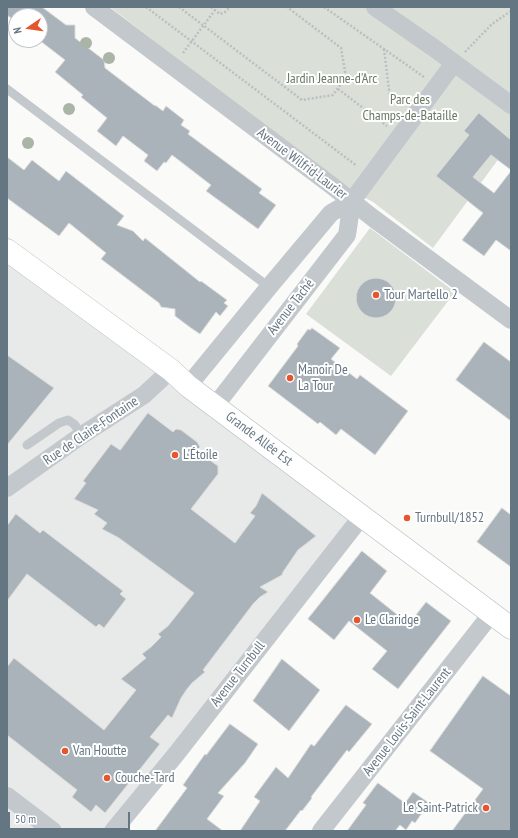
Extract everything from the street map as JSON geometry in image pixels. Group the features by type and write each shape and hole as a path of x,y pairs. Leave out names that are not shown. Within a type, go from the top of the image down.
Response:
{"main road":[{"name":"Grande Allée Est","path":"7,250 171,370 188,386 511,628"}],"street":[{"name":"Avenue Wilfrid-Laurier","path":"94,7 511,320"},
{"path":"375,7 509,101"},
{"name":"Avenue Taché","path":"188,386 331,213 352,201 454,63"},
{"name":"Avenue Taché","path":"215,406 347,235 352,201"},
{"name":"Rue de Claire-Fontaine","path":"7,488 82,435 144,395 171,370"},
{"name":"Avenue Turnbull","path":"113,831 362,516"},
{"name":"Avenue Louis-Saint-Laurent","path":"321,831 492,613"},
{"path":"7,796 53,831"}],"lane":[{"path":"7,89 269,287"},
{"path":"27,445 59,422 68,420 74,424 82,435"}],"path":[{"path":"146,7 371,176"},
{"path":"179,7 302,100 333,95 346,76 341,48 287,7"},
{"path":"211,7 220,14 226,12 230,7"},
{"path":"324,7 436,87"},
{"path":"192,42 216,10"},
{"path":"454,63 492,24 511,11"},
{"path":"384,49 391,106"},
{"path":"338,89 380,121"}],"shaded area":[{"path":"7,236 171,370 367,517 113,831 7,831"}],"green space":[{"name":"Parc des Champs-de-Bataille","path":"110,7 511,7 511,142 433,248 373,202 344,187"},
{"path":"370,228 455,292 391,376 306,314"}],"building":[{"path":"7,7 43,8 8,8 8,16"},
{"path":"48,12 66,25 75,25 75,38 104,60 105,68 163,111 166,106 184,120 181,125 190,131 188,134 262,189 259,193 276,205 258,229 206,191 211,185 172,155 157,171 144,161 148,155 123,136 116,146 97,131 107,118 81,97 83,95 55,72 65,60 48,47"},
{"path":"479,113 511,140 511,170 491,155 473,177 494,193 511,171 511,251 496,240 484,256 462,240 483,213 436,176 469,135 464,131"},
{"path":"7,157 24,170 32,160 59,181 66,171 124,216 117,225 133,231 143,241 145,238 200,282 201,281 227,300 224,303 228,306 220,316 216,312 200,334 191,328 175,316 175,309 161,307 159,303 101,259 106,253 69,223 59,236 7,198"},
{"name":"Tour Martello 2","path":"380,278 387,281 393,287 396,298 395,306 387,315 380,318 372,318 365,315 357,306 356,294 359,287 368,279"},
{"path":"312,328 340,348 331,359 357,379 360,375 408,411 375,455 341,429 336,435 320,422 318,424 268,386 298,346 297,344 308,329 310,330"},
{"path":"484,342 511,362 511,421 456,380"},
{"path":"7,355 54,388 7,445"},
{"path":"148,413 173,432 176,429 181,430 197,442 200,447 197,451 218,466 218,474 191,509 235,543 255,516 250,513 256,506 262,493 316,536 298,550 282,575 260,587 268,592 253,604 203,670 205,672 187,689 172,718 168,715 150,737 160,744 105,813 96,805 91,812 72,797 77,790 7,735 7,667 14,658 104,730 136,690 121,679 146,658 142,654 161,637 158,634 168,626 194,593 119,538 102,529 107,523 94,514 98,510 74,499 86,483 83,481 111,444 120,450"},
{"path":"502,508 511,515 511,567 477,542"},
{"path":"16,514 40,533 43,530 123,591 120,594 126,599 104,628 99,624 96,627 27,574 7,601 7,526"},
{"name":"Le Claridge","path":"362,551 387,571 370,593 409,624 426,602 451,621 398,689 372,669 387,651 349,621 334,640 308,619"},
{"path":"282,659 320,690 289,731 253,701"},
{"path":"483,676 511,696 511,831 452,831 483,789 430,751"},
{"path":"346,705 372,724 349,752 347,750 302,811 301,810 285,831 240,831 260,801 254,797 276,767 288,778 311,744 314,746"},
{"path":"230,724 258,744 245,763 218,793 224,796 207,819 223,831 155,831 187,788 183,785 205,754 206,755"},
{"path":"378,783 405,803 413,792 429,803 415,823 412,821 406,830 400,825 395,831 347,831 366,805 363,803"}],"place":[{"name":"Tour Martello 2","path":"376,295"},
{"name":"Manoir De La Tour","path":"290,378"},
{"name":"L'Étoile","path":"175,455"},
{"name":"Turnbull/1852","path":"407,518"},
{"name":"Le Claridge","path":"357,620"},
{"name":"Van Houtte","path":"65,751"},
{"name":"Couche-Tard","path":"107,778"},
{"name":"Le Saint-Patrick","path":"486,808"}],"park label":[{"name":"Jardin Jeanne-d'Arc","path":"332,79"}]}
